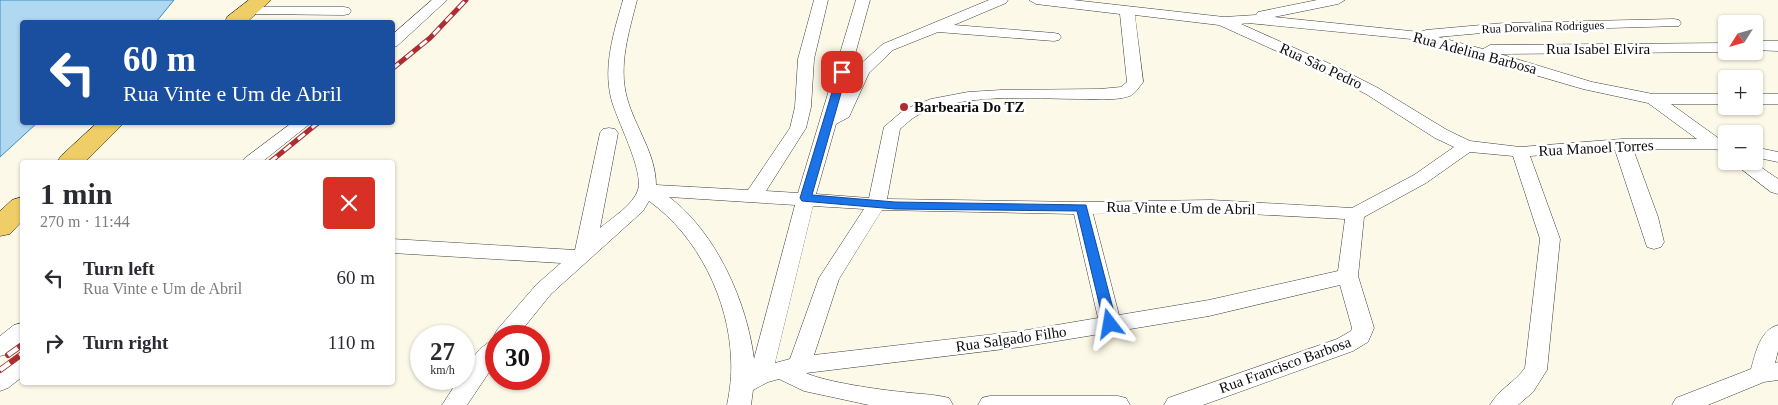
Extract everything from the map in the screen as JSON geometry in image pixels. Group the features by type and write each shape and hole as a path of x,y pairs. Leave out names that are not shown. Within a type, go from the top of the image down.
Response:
{"main road":[{"path":"72,160 110,125"},
{"path":"0,226 20,208"}],"street":[{"path":"395,40 440,0"},
{"path":"514,325 544,288 636,207 646,190 646,172 640,151 619,98 616,72 617,49 630,0"},
{"path":"753,197 798,128 804,107 806,59 821,0"},
{"path":"765,380 806,198 862,0"},
{"path":"827,122 843,114 862,71 894,44 938,28 1001,0"},
{"name":"Rua São Pedro","path":"1036,0 1222,21 1331,70 1386,99 1441,134 1466,146"},
{"path":"1248,19 1338,0"},
{"path":"765,380 828,278 877,204 892,127 900,117 911,111 960,98 1024,94 1124,92 1131,88 1135,82 1127,10"},
{"path":"248,11 344,11"},
{"name":"Rua Adelina Barbosa","path":"1222,21 1248,19 1412,35 1589,86 1654,99 1718,99"},
{"name":"Rua Dorvalina Rodrigues","path":"1412,35 1504,27 1674,24"},
{"path":"938,28 1054,37"},
{"path":"1763,46 1778,46"},
{"name":"Rua Isabel Elvira","path":"1469,50 1718,47"},
{"path":"1654,99 1718,144"},
{"path":"1763,99 1778,99"},
{"path":"254,160 300,125"},
{"path":"583,254 610,133"},
{"path":"1622,144 1648,218 1654,242"},
{"name":"Rua Manoel Torres","path":"1466,146 1520,152 1622,144 1718,147"},
{"path":"1355,214 1420,179 1466,146"},
{"path":"1502,405 1525,386 1536,370 1550,239 1520,152"},
{"path":"1763,154 1778,157"},
{"path":"1753,170 1778,188"},
{"path":"646,190 672,209 713,260 729,293 742,340 765,380"},
{"name":"Rua Vinte e Um de Abril","path":"646,190 753,197 806,198 877,204 1082,208 1211,206 1355,214"},
{"path":"1082,208 1110,324"},
{"name":"Rua Francisco Barbosa","path":"1176,405 1354,341 1360,336 1363,328 1348,276 1355,214"},
{"path":"395,246 583,254"},
{"name":"Rua Salgado Filho","path":"765,380 1208,308 1348,276"},
{"path":"0,348 20,333"},
{"path":"1684,405 1769,373 1768,347 1778,333"},
{"path":"454,405 485,360"},
{"path":"0,382 20,367"},
{"path":"765,380 804,382 898,401 941,405"},
{"path":"990,405 1118,405"}],"water":[{"path":"0,0 174,0 158,20 20,20 20,125 35,125 0,157"}],"railway":[{"path":"395,67 430,38 466,0"},
{"path":"272,160 315,125"},
{"path":"8,355 20,346"},
{"path":"0,370 20,355"}],"place":[{"name":"Barbearia Do TZ","path":"904,107"}],"route":[{"path":"842,72 806,198 855,204 1082,208 1110,324"}]}
